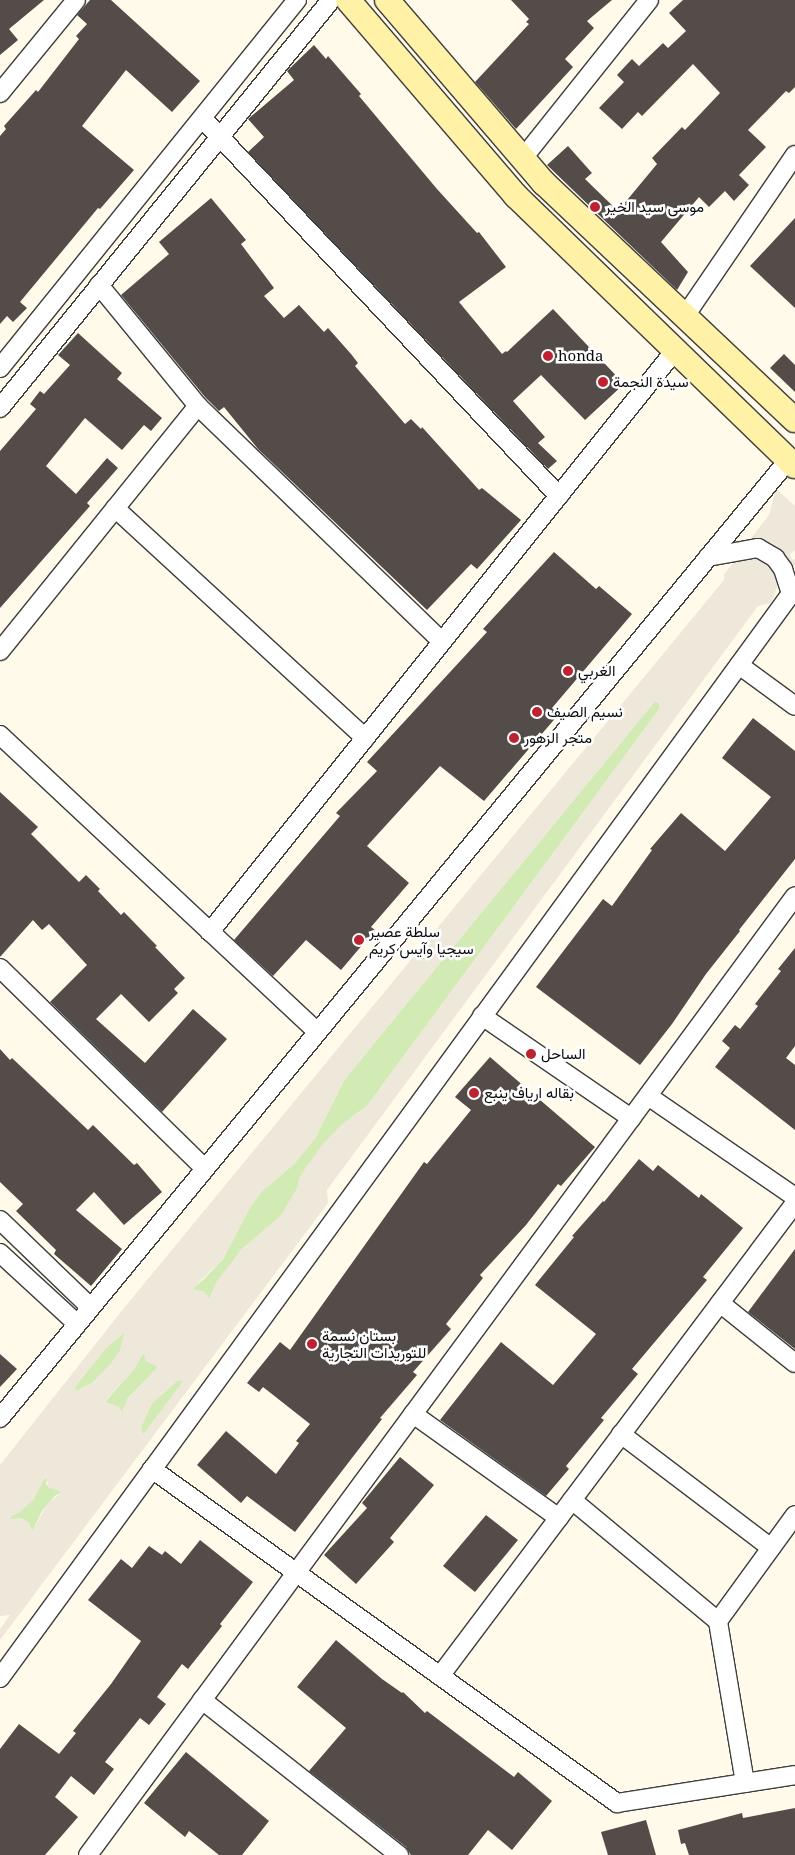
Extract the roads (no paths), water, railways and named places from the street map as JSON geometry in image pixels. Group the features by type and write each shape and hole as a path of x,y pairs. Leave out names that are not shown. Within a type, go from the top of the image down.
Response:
{"main road":[{"path":"348,0 516,196 792,462"},
{"path":"387,0 544,182 795,420"}],"street":[{"path":"0,93 76,0"},
{"path":"0,368 297,0"},
{"path":"0,408 331,0"},
{"path":"523,158 649,0"},
{"path":"202,118 559,496"},
{"path":"685,316 794,160"},
{"path":"99,285 198,406 442,642"},
{"path":"210,932 676,349"},
{"path":"0,651 198,406"},
{"path":"0,1418 76,1323 708,558 792,462"},
{"path":"115,508 365,738"},
{"path":"0,1678 793,591 783,569 774,558 758,548 708,558"},
{"path":"738,665 795,706"},
{"path":"0,735 317,1032"},
{"path":"95,1852 202,1700 795,896"},
{"path":"0,968 205,1169"},
{"path":"482,1016 631,1118"},
{"path":"648,1096 795,1197"},
{"path":"440,1676 795,1203"},
{"path":"0,1220 90,1307"},
{"path":"0,1253 76,1323"},
{"path":"720,1303 795,1363"},
{"path":"413,1414 559,1518"},
{"path":"621,1434 771,1548"},
{"path":"152,1469 617,1803 795,1775"},
{"path":"572,1500 718,1621 745,1783"},
{"path":"718,1621 795,1515"},
{"path":"202,1700 399,1855"}],"place":[{"name":"موسى سيد الخير","path":"595,207"},
{"name":"honda","path":"548,356"},
{"name":"سيدة النجمة","path":"603,382"},
{"name":"الغربي","path":"568,671"},
{"name":"نسيم الصيف","path":"537,712"},
{"name":"متجر الزهور","path":"514,738"},
{"name":"سلطة عصير سيجيا وآيس كريم","path":"359,940"},
{"name":"الساحل","path":"531,1054"},
{"name":"بقاله ارياف ينبع","path":"474,1093"},
{"name":"بستان نسمة للتوريدات التجارية","path":"312,1344"}]}
